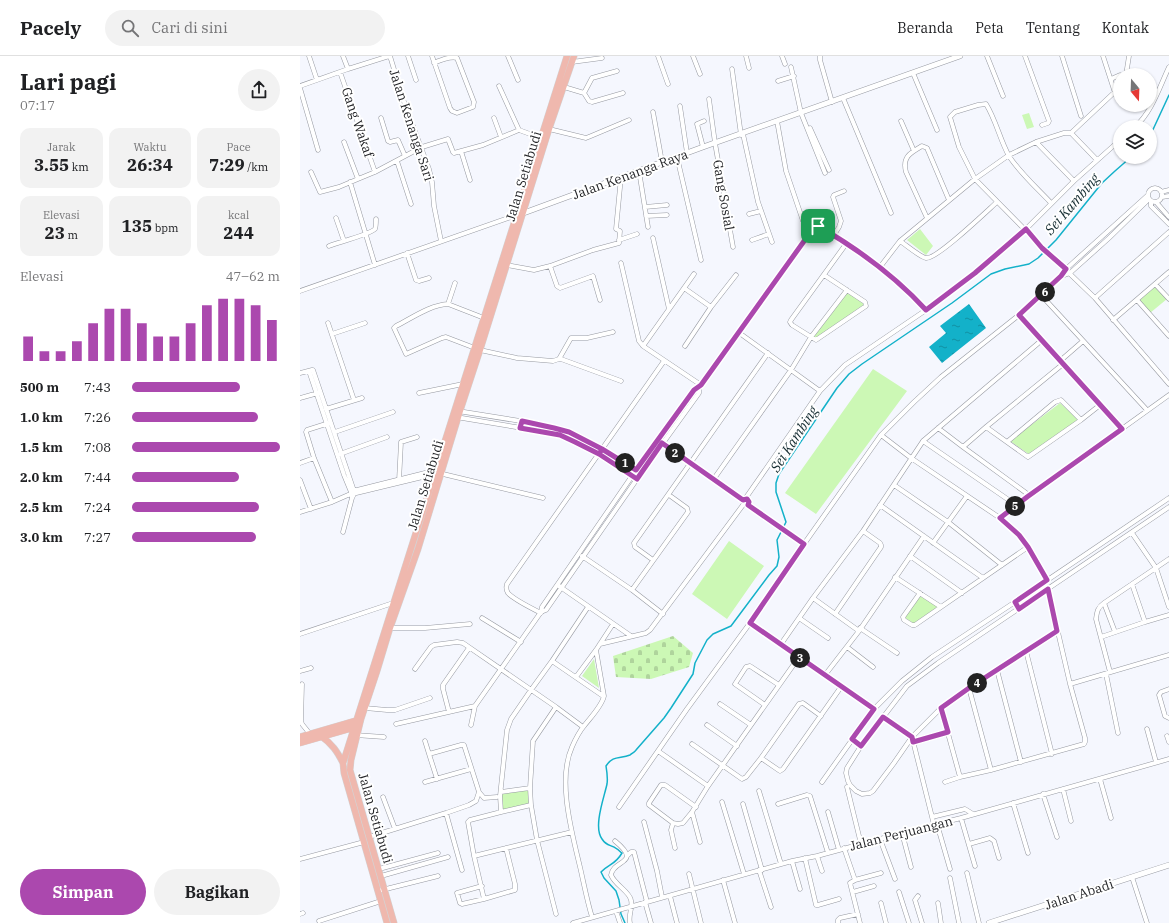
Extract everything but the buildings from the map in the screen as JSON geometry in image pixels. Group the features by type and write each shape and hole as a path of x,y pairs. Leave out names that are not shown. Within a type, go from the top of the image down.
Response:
{"main road":[{"name":"Jalan Setiabudi","path":"456,414 463,384 477,349 484,318 549,129 563,82 567,56"},
{"name":"Jalan Setiabudi","path":"387,923 344,772 343,763 418,549 456,414 507,265 541,138 573,59"},
{"name":"Jalan Setiabudi","path":"363,709 393,603 439,473"},
{"path":"340,725 353,718 363,709"},
{"path":"300,737 340,725 358,723"},
{"path":"300,743 358,723"},
{"name":"Jalan Setiabudi","path":"354,735 350,770 394,923"},
{"path":"321,736 335,748 343,763"}],"street":[{"path":"309,56 317,80"},
{"path":"343,56 348,69"},
{"path":"318,150 300,87 375,58 389,56"},
{"name":"Jalan Kenanga Sari","path":"389,56 431,176 434,206 441,241"},
{"path":"408,56 416,80"},
{"path":"432,56 434,63 452,111 457,113 471,108 474,105 474,102 457,58 451,56 434,63"},
{"path":"508,56 518,80"},
{"path":"658,56 668,84"},
{"path":"693,56 700,74"},
{"path":"746,56 749,68"},
{"path":"782,56 785,64"},
{"path":"820,56 832,102"},
{"name":"Jalan Kenanga Raya","path":"300,291 520,214 960,56"},
{"path":"987,56 1003,96"},
{"path":"1025,56 1049,121 1048,123 1042,125"},
{"path":"1062,56 1081,116"},
{"path":"1103,56 1113,86"},
{"path":"1128,68 1129,56"},
{"path":"573,59 602,58"},
{"path":"791,67 803,112 827,172"},
{"path":"1141,120 1147,113 1169,67"},
{"path":"732,69 742,134 758,202 772,242"},
{"path":"584,93 592,78 617,71"},
{"name":"Gang Wakaf","path":"340,72 375,172"},
{"path":"913,73 937,130"},
{"path":"778,81 794,76"},
{"path":"563,82 584,93 589,101 592,102 623,93"},
{"path":"499,86 519,130"},
{"path":"880,267 900,241 975,179 1009,155 1036,142 1064,133 1071,133 1113,95"},
{"path":"844,98 891,213"},
{"name":"Gang Sosial","path":"709,99 733,247"},
{"path":"1051,203 1016,165 1009,155 991,112 986,104 955,112 950,117 959,147 975,179 1026,229 1042,248 1070,272 1095,298 1169,384"},
{"path":"680,106 687,153"},
{"path":"654,112 662,162"},
{"path":"381,118 388,141 398,140 405,156"},
{"path":"494,118 501,137"},
{"path":"549,129 586,138 628,120"},
{"path":"703,148 697,124 704,121"},
{"path":"777,122 786,171 803,221"},
{"path":"901,122 914,150"},
{"path":"311,172 320,192 375,172 422,147 448,139 454,152 483,145 519,130 541,138"},
{"path":"1071,133 1098,160"},
{"path":"344,142 358,179"},
{"path":"1036,142 1074,181"},
{"path":"927,218 906,172 904,164 906,159 914,150 922,146 927,148 949,200"},
{"path":"600,644 648,632 663,614 744,501 820,391 845,365 926,310 975,273 1026,229 1074,181 1113,146"},
{"path":"461,151 470,180"},
{"path":"677,157 701,260"},
{"path":"397,161 411,204"},
{"path":"639,171 648,227"},
{"path":"619,240 620,231 616,229 621,177"},
{"path":"350,182 375,265"},
{"path":"1162,197 1159,189 1155,188 1149,190 1151,206 1169,224"},
{"path":"1161,192 1169,190"},
{"path":"834,235 841,221 833,197 834,195 844,191"},
{"path":"1156,202 1162,197 1169,196"},
{"path":"1149,198 1156,202 1169,217"},
{"path":"619,807 881,435 941,377 1019,315 1061,276 1066,269 1105,234 1149,198"},
{"path":"1061,276 1070,272 1149,198"},
{"path":"900,241 922,256 930,258 946,247 997,202"},
{"path":"645,207 667,205"},
{"path":"749,214 761,211"},
{"path":"646,216 667,215"},
{"path":"336,218 344,241"},
{"path":"329,246 365,234 375,229 376,219"},
{"path":"471,725 475,706 541,613 546,610 578,554 636,470 694,390 700,386 812,230 818,226 834,235 880,267 910,293 926,310"},
{"path":"1095,298 1169,232"},
{"path":"507,265 531,270 550,266 593,250 618,243 619,240 637,234"},
{"path":"752,240 769,234"},
{"path":"1105,234 1108,238"},
{"path":"653,238 669,309"},
{"path":"824,275 864,302 866,306 815,340 792,325 790,322 846,244"},
{"path":"408,253 416,280 419,281 429,278"},
{"path":"621,263 638,339 643,346 700,386"},
{"path":"550,266 557,286 560,288 593,276 600,300"},
{"path":"1113,320 1169,272"},
{"path":"643,346 694,274"},
{"path":"685,346 711,307 736,275"},
{"path":"448,304 455,283"},
{"path":"1155,284 1169,299"},
{"path":"684,288 711,307"},
{"path":"714,480 791,370 811,337 847,290"},
{"path":"1041,295 1147,410"},
{"path":"1137,300 1169,336"},
{"path":"484,318 448,304 437,306 428,310 395,326 394,329 405,353 408,354 445,338 477,349 517,358 553,361 559,359 621,381"},
{"path":"1019,315 1122,429"},
{"path":"328,322 354,400"},
{"path":"332,334 365,323"},
{"path":"559,359 571,338 587,338 613,332"},
{"path":"738,332 820,391"},
{"path":"781,644 863,531 923,442 1042,340"},
{"path":"962,447 1062,362 1083,341"},
{"path":"653,560 635,547 634,543 768,353"},
{"path":"541,613 512,596 508,592 506,587 507,584 664,361"},
{"path":"300,373 309,371 326,409 329,423 335,432 339,454"},
{"path":"419,392 463,384"},
{"path":"559,586 583,556 699,393 700,386"},
{"path":"300,398 318,392"},
{"path":"318,392 352,494 343,532"},
{"path":"1000,518 1169,395"},
{"path":"326,409 362,398"},
{"path":"1007,442 1059,400 1061,400 1081,420"},
{"path":"986,427 1028,457 1081,420 1100,404"},
{"path":"335,432 393,412"},
{"path":"456,414 522,421 569,432 602,449 641,473"},
{"path":"456,414 560,435 599,454 637,479"},
{"path":"520,428 522,421"},
{"path":"329,423 307,430 306,432 314,458 332,502"},
{"path":"538,431 539,424"},
{"path":"938,428 962,447 1030,495"},
{"path":"881,435 911,458 1000,518 1019,535 1028,547 1047,580"},
{"path":"398,481 401,442 417,437"},
{"path":"339,454 387,438"},
{"path":"658,440 744,501 749,502 748,505 804,544"},
{"path":"923,442 1016,505"},
{"path":"300,463 314,458"},
{"path":"300,512 352,494 398,481 439,473 544,498"},
{"path":"300,480 311,509"},
{"path":"894,485 948,522 1002,565"},
{"path":"632,590 688,512 687,508 669,495"},
{"path":"933,543 968,496"},
{"path":"822,782 874,709 902,681 932,657 1169,498"},
{"path":"880,505 983,578"},
{"path":"1057,631 941,708 912,737 875,789 870,793 862,794 850,785 846,773 847,768 861,746 907,686 938,663 1169,507"},
{"path":"835,614 881,547 880,543 863,531"},
{"path":"1132,533 1156,568 1169,607"},
{"path":"825,675 847,647 924,536"},
{"path":"920,593 904,617 904,620 912,625 915,625 1028,547"},
{"path":"578,554 632,590 663,614"},
{"path":"910,556 962,593"},
{"path":"1118,733 1102,637 1096,618 1097,611 1104,603 1169,558"},
{"path":"1077,561 1082,567"},
{"path":"895,577 941,607"},
{"path":"1132,584 1145,622"},
{"path":"559,586 631,636"},
{"path":"945,782 1052,754 1083,745 1086,742 1070,684 1048,589"},
{"path":"813,598 835,614 897,653"},
{"path":"1015,602 1019,609"},
{"path":"300,634 393,603"},
{"path":"1104,603 1115,632"},
{"path":"501,812 501,792 508,726 511,719 588,607"},
{"path":"1102,637 1169,615"},
{"path":"482,618 521,642"},
{"path":"799,618 828,638"},
{"path":"750,623 874,709"},
{"path":"390,628 424,628 470,624"},
{"path":"576,677 613,624"},
{"path":"415,669 434,645 460,642 463,643 583,727"},
{"path":"847,647 873,667"},
{"path":"449,712 443,685 469,648"},
{"path":"592,918 572,832 566,796 566,769 572,747 583,727 594,714 604,696 596,650"},
{"path":"1026,651 1052,754"},
{"path":"1070,684 1169,655"},
{"path":"696,807 665,785 661,785 650,803 650,805 673,823 683,823 696,807 708,786 799,658"},
{"path":"552,661 604,696"},
{"path":"765,706 736,684 736,682 747,666 750,666 779,685"},
{"path":"300,671 311,668"},
{"path":"997,670 1021,762"},
{"path":"902,681 907,686"},
{"path":"302,684 301,721 310,734"},
{"path":"761,758 780,771 783,770 841,687"},
{"path":"969,688 991,770"},
{"path":"1169,689 1161,692 1159,695 1165,716 1169,718"},
{"path":"363,709 395,710 430,698"},
{"path":"692,744 743,779 761,758 799,703 803,703 821,716"},
{"path":"720,704 751,725"},
{"path":"396,724 475,706"},
{"path":"556,707 533,741 530,788 531,805 537,840 556,914"},
{"path":"941,708 960,778"},
{"path":"883,717 912,737 932,817 950,869"},
{"path":"707,725 737,746"},
{"path":"1147,729 1156,762"},
{"path":"913,742 948,732"},
{"path":"354,735 384,737"},
{"path":"1167,736 1169,742"},
{"path":"852,739 861,746"},
{"path":"425,741 437,779"},
{"path":"429,754 463,745 465,746 479,792 484,798"},
{"path":"658,751 708,786"},
{"name":"Jalan Perjuangan","path":"573,923 586,921 617,910 744,874 960,818 1169,759"},
{"path":"425,782 471,769"},
{"path":"1100,779 1111,818"},
{"path":"847,787 861,844"},
{"path":"501,792 530,788"},
{"path":"1063,789 1071,821"},
{"path":"759,791 781,864"},
{"path":"476,801 479,792"},
{"path":"778,804 807,794 810,796 828,853"},
{"path":"1043,794 1057,837"},
{"path":"384,797 395,829"},
{"path":"369,837 446,813 484,798 497,797"},
{"path":"722,802 744,874"},
{"path":"1013,802 1028,853"},
{"path":"743,804 771,907"},
{"path":"484,899 468,821 531,805"},
{"path":"932,817 965,809 973,814"},
{"path":"692,812 700,842"},
{"path":"828,812 840,850"},
{"path":"446,813 462,870"},
{"path":"960,818 975,866"},
{"path":"644,822 657,871 662,897"},
{"path":"673,823 671,830 675,848"},
{"path":"474,856 572,832"},
{"path":"902,833 911,867"},
{"path":"969,844 990,838 994,841 999,858"},
{"path":"880,839 894,879"},
{"path":"615,841 626,851 627,856"},
{"path":"300,859 364,842"},
{"path":"482,886 459,892 457,894 459,902 462,904 515,890 515,884 506,848"},
{"path":"844,848 855,880"},
{"path":"630,923 629,917 632,906 630,897 615,882 611,875 612,871 632,851 634,852 651,923"},
{"path":"379,870 438,853"},
{"path":"817,856 822,872"},
{"path":"381,876 448,857"},
{"path":"806,858 816,905 839,899"},
{"path":"792,861 800,889"},
{"name":"Jalan Abadi","path":"989,923 1169,865"},
{"path":"860,923 850,883 855,880 881,873"},
{"path":"967,873 979,923"},
{"path":"689,874 701,923"},
{"path":"378,891 438,876"},
{"path":"1132,877 1145,923"},
{"path":"950,878 959,923"},
{"path":"723,880 735,923"},
{"path":"853,892 874,886"},
{"path":"900,892 908,923"},
{"path":"670,896 678,923"},
{"path":"918,896 916,900 922,923"},
{"path":"319,921 381,901"},
{"path":"880,903 886,923"},
{"path":"938,903 941,923"},
{"path":"617,910 620,923"},
{"path":"838,923 840,918 858,914"}],"green space":[{"path":"1029,113 1034,127 1027,129 1022,115"},
{"path":"920,229 933,246 926,255 907,240"},
{"path":"1154,286 1167,299 1150,313 1139,300"},
{"path":"848,291 865,305 815,339 811,337"},
{"path":"873,369 907,391 816,514 785,493"},
{"path":"1060,403 1079,420 1030,455 1010,441"},
{"path":"729,541 764,566 727,619 692,594"},
{"path":"920,594 941,607 914,624 904,617"},
{"path":"673,636 693,653 689,667 651,679 616,677 613,656"},
{"path":"594,659 599,688 582,676"},
{"path":"529,788 531,804 503,810 501,793"}],"water":[{"path":"969,304 986,328 942,363 929,347 946,333 940,326"}],"waterway":[{"name":"Sei Kambing","path":"1157,121 1169,95"},
{"name":"Sei Kambing","path":"625,923 621,914 616,891 604,878 601,872 615,862 622,853 615,847 606,843 600,834 599,820 607,782 606,766 611,760 630,755 634,752 664,718 693,674 695,663 707,640 713,634 731,626 777,566 779,557 777,540 786,522 776,492 776,483 779,474 837,388 849,374 952,303 991,274 1005,269 1029,264 1038,258 1056,240 1102,183 1123,164"}],"route":[{"path":"818,226 812,230 776,278 701,385 694,390 636,470 602,449 599,454 560,435 520,428 522,421 569,432 583,438 602,449 599,454 637,479 662,443 743,500 747,499 749,502 748,505 804,544 750,623 874,709 852,739 861,746 883,717 912,737 913,742 948,732 941,708 1057,631 1048,589 1019,609 1015,602 1047,580 1038,563 1019,535 1000,518 1122,429 1019,315 1061,276 1066,269 1042,248 1026,229 975,273 926,310 898,281 834,235 818,226"}]}
